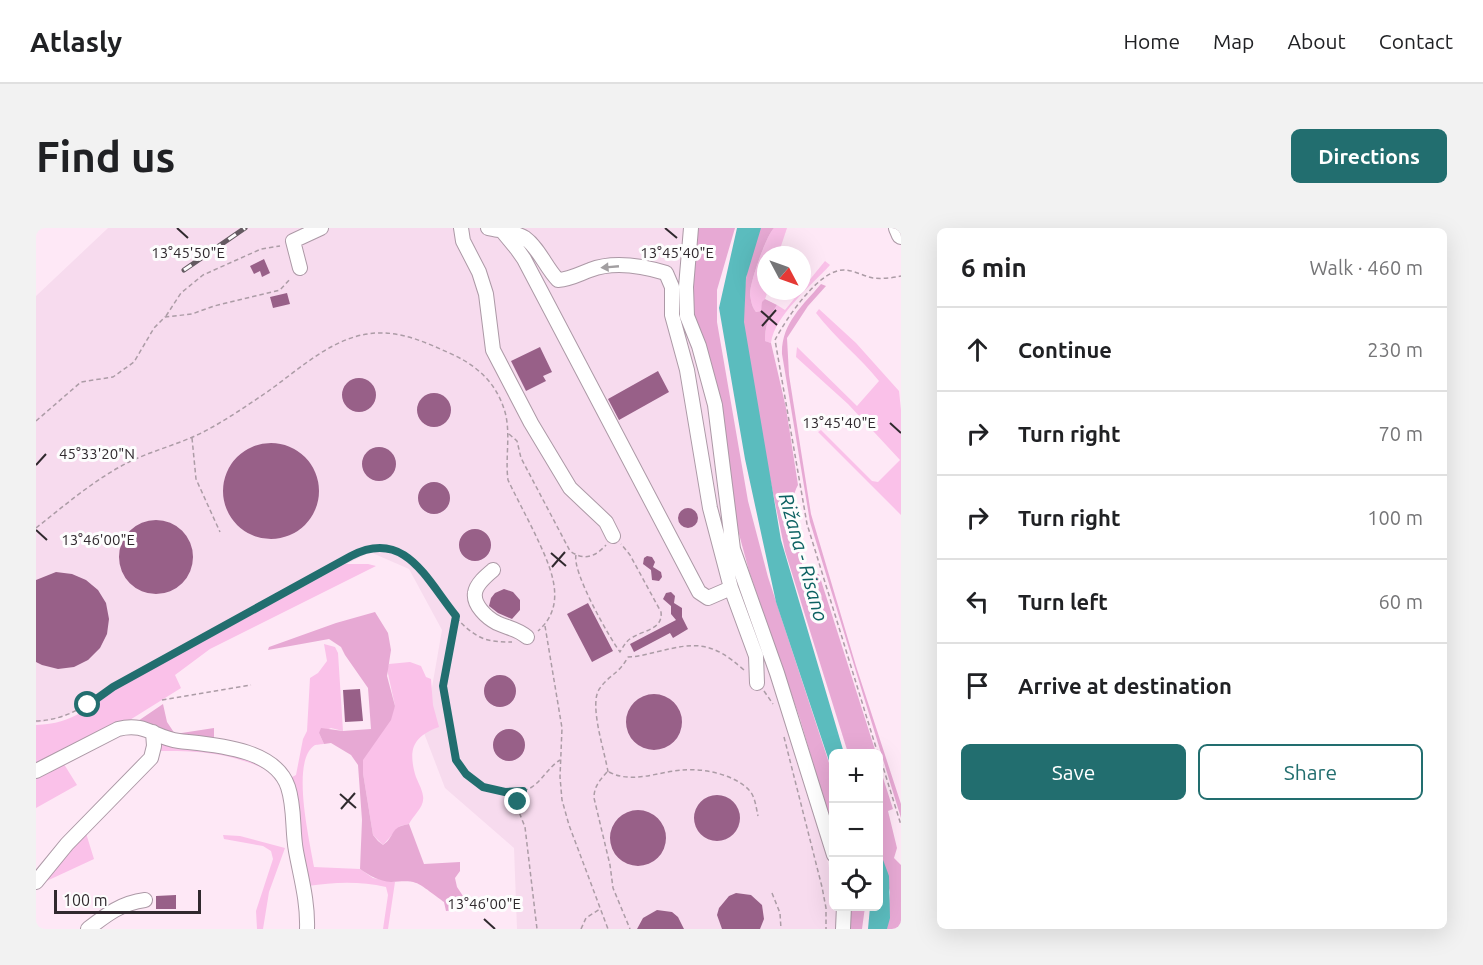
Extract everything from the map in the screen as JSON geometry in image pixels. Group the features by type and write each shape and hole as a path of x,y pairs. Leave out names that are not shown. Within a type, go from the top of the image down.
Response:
{"main road":[{"path":"898,228 901,235"}],"street":[{"path":"300,268 293,241 321,228"},
{"path":"461,228 463,241 479,272 486,294 493,350 531,423 570,488 606,522 613,536"},
{"path":"690,228 687,316 699,346 715,405 733,549 777,673 829,839"},
{"path":"494,230 524,259 699,592 708,598 731,588"},
{"path":"494,230 508,231 525,238 558,280 570,279 590,270 609,266 634,266 666,273 672,287 672,315 687,370 710,508 731,588 753,648 758,667 757,683"},
{"path":"493,570 479,584 475,593 477,602 483,613 492,620 521,632 527,637"},
{"path":"36,771 118,729 127,727 144,728 166,740 212,746 259,757 278,769 288,786 296,851 306,899 307,929"},
{"path":"36,882 66,844 151,758 154,746 153,732"},
{"path":"88,929 119,906 145,900"},
{"path":"843,929 844,911"}],"path":[{"path":"36,421 81,382 113,377 134,362 154,328 165,317 181,293 203,275 261,249 293,241"},
{"path":"165,317 192,314 214,306 280,290 300,268"},
{"path":"877,749 807,524 776,340 783,325 804,298 824,277 837,270 848,270 872,278 901,276"},
{"path":"36,528 112,471 210,429 331,347 363,334 378,333 411,337 476,367 484,373 498,394 505,412 508,480 553,574 554,606 544,625 561,714 560,777 565,813 608,929"},
{"path":"507,434 517,441 521,458 565,544 576,555 583,557 595,555 613,536 630,555 661,612 660,622 627,641 620,652 589,597 577,570 576,555"},
{"path":"192,437 196,479 220,532"},
{"path":"36,721 48,721 74,713 113,687 351,556 365,549 387,547 408,555 456,616 443,686 456,760 466,774 483,787 505,792 523,791 531,788 553,764 561,759"},
{"path":"740,666 719,650 699,645 686,645 628,657 620,671 596,694 596,711 608,771 618,777 627,778 682,770 695,770 723,776 742,784 749,790 754,798 758,816"},
{"path":"757,683 777,712"},
{"path":"162,700 251,685"},
{"path":"783,733 822,887 826,908 826,929"},
{"path":"883,767 901,825"},
{"path":"608,771 597,784 594,798 615,894 630,929"},
{"path":"523,791 517,807 525,827 537,929"},
{"path":"772,893 780,913 781,929"},
{"path":"581,929 586,918 601,909"}],"shaded area":[{"path":"108,228 686,228 712,405 727,551 815,804 829,868 829,911 838,911 839,929 517,929 514,848 445,788 424,733 442,630 409,569 370,552 225,627 82,709 53,720 36,723 36,296"},
{"path":"695,228 735,228 717,290 717,322 748,501 768,577 829,763 829,817 800,719 749,571 690,316"},
{"path":"758,228 774,228 765,246 757,246 757,267 750,294 756,312 761,311 764,300 777,305 768,322 765,341 771,343 786,408 798,485 794,499 801,561 807,573 819,574 875,749 847,749 785,551 749,377 742,306 750,252"},
{"path":"774,228 787,228 781,246 764,246"},
{"path":"825,261 830,265 811,284 811,278"},
{"path":"757,265 757,300 764,300 761,311 756,312 750,294"},
{"path":"821,284 826,286 808,306 787,338 789,375 811,514 856,666 901,804 901,818 883,759 883,749 880,749 810,522 782,354 785,333 789,324 806,300 811,300 811,295"},
{"path":"793,300 796,300 779,322 771,343 765,341 771,314 777,305 785,310"},
{"path":"819,309 856,343 899,391 901,515 818,432 821,430 872,481 878,482 900,460 848,404 796,357 797,347 857,406 879,381 823,322 816,313"},
{"path":"345,564 376,566 210,649 175,675 181,688 125,723 36,768 36,725 71,718 119,687"},
{"path":"375,612 388,633 391,650 387,676 395,706 391,720 363,760 373,835 383,845 398,827 409,824 424,864 460,862 460,871 455,878 457,887 467,902 462,909 446,911 444,902 418,884 382,881 360,869 362,820 358,765 351,755 331,743 324,744 319,733 321,728 343,731 371,729 368,688 341,647 329,639 268,650 269,647 336,623"},
{"path":"324,644 335,647 338,653 343,731 331,728 319,733 324,744 315,745 308,754 304,767 304,802 314,867 360,869 373,878 395,882 388,929 383,929 388,895 386,887 347,883 308,886 288,779 296,775 303,739 307,731 310,678 318,673 327,661"},
{"path":"410,662 421,666 426,677 431,679 433,705 439,727 424,734 413,750 413,765 423,800 421,807 409,824 400,826 383,845 373,835 363,773 363,759 395,706 387,669 389,664"},
{"path":"163,704 167,722 175,734 214,728 214,741 184,739 139,723 138,721"},
{"path":"156,739 251,757 266,769 237,759 212,754 157,751"},
{"path":"62,761 77,785 36,808 36,775"},
{"path":"883,778 893,809 888,811 897,848 894,858 901,865 901,929 887,929 890,892 883,866"},
{"path":"85,830 94,859 38,885"},
{"path":"223,835 240,836 285,848 269,892 263,929 257,929 256,911 273,859 271,851 263,846 224,839"},
{"path":"850,911 864,911 862,929 848,929"}],"water":[{"path":"737,228 761,228 746,278 744,322 781,540 843,749 829,749 829,761 776,602 745,459 719,308"},
{"path":"883,860 889,876 890,918 887,929 868,929 870,911 883,911"}],"building":[{"path":"264,259 270,273 262,277 260,271 254,274 250,266"},
{"path":"287,293 290,304 273,308 270,297"},
{"path":"540,347 552,372 543,376 546,381 526,391 511,361"},
{"path":"658,371 669,392 619,420 608,399"},
{"path":"359,378 371,383 376,395 371,407 359,412 347,407 342,395 347,383"},
{"path":"434,393 446,398 451,410 446,422 434,427 422,422 417,410 422,398"},
{"path":"271,443 289,447 305,457 315,473 319,491 315,509 305,525 289,535 271,539 253,535 237,525 227,509 223,491 227,473 237,457 253,447"},
{"path":"379,447 391,452 396,464 391,476 379,481 367,476 362,464 367,452"},
{"path":"434,482 445,487 450,498 445,509 434,514 423,509 418,498 423,487"},
{"path":"688,508 695,511 698,518 695,525 688,528 681,525 678,518 681,511"},
{"path":"156,520 170,523 182,531 190,543 193,557 190,571 182,583 170,591 156,594 142,591 130,583 122,571 119,557 122,543 130,531 142,523"},
{"path":"475,529 486,534 491,545 486,556 475,561 464,556 459,545 464,534"},
{"path":"647,556 652,557 655,562 653,567 661,572 662,577 659,581 652,580 651,570 643,564"},
{"path":"56,572 72,574 86,580 98,590 106,603 109,619 107,634 100,648 88,660 74,667 58,669 36,662 36,580"},
{"path":"504,589 513,592 520,600 520,610 512,619 489,606 495,593"},
{"path":"671,592 675,596 674,603 682,608 682,617 688,629 673,638 670,633 634,652 630,644 676,620 671,614 671,606 663,599 666,593"},
{"path":"588,603 613,651 592,662 567,614"},
{"path":"500,675 511,680 516,691 511,702 500,707 489,702 484,691 489,680"},
{"path":"360,689 363,721 345,722 343,690"},
{"path":"654,694 674,702 682,722 674,742 654,750 634,742 626,722 634,702"},
{"path":"509,729 520,734 525,745 520,756 509,761 498,756 493,745 498,734"},
{"path":"717,795 733,802 740,818 733,834 717,841 701,834 694,818 701,802"},
{"path":"638,810 658,818 666,838 658,858 638,866 618,858 610,838 618,818"},
{"path":"736,893 751,895 762,905 764,919 760,929 722,929 717,915 719,908 729,896"},
{"path":"176,895 176,909 156,909 156,896"},
{"path":"657,910 672,912 678,917 684,929 637,929 643,918"}],"railway":[{"path":"184,270 245,228"}],"route":[{"path":"88,705 113,687 351,556 365,549 387,547 408,555 456,616 443,686 456,760 466,774 483,787 494,791 523,791 518,802"}],"water label":[{"name":"Rižana - Risano","path":"804,557"}]}
